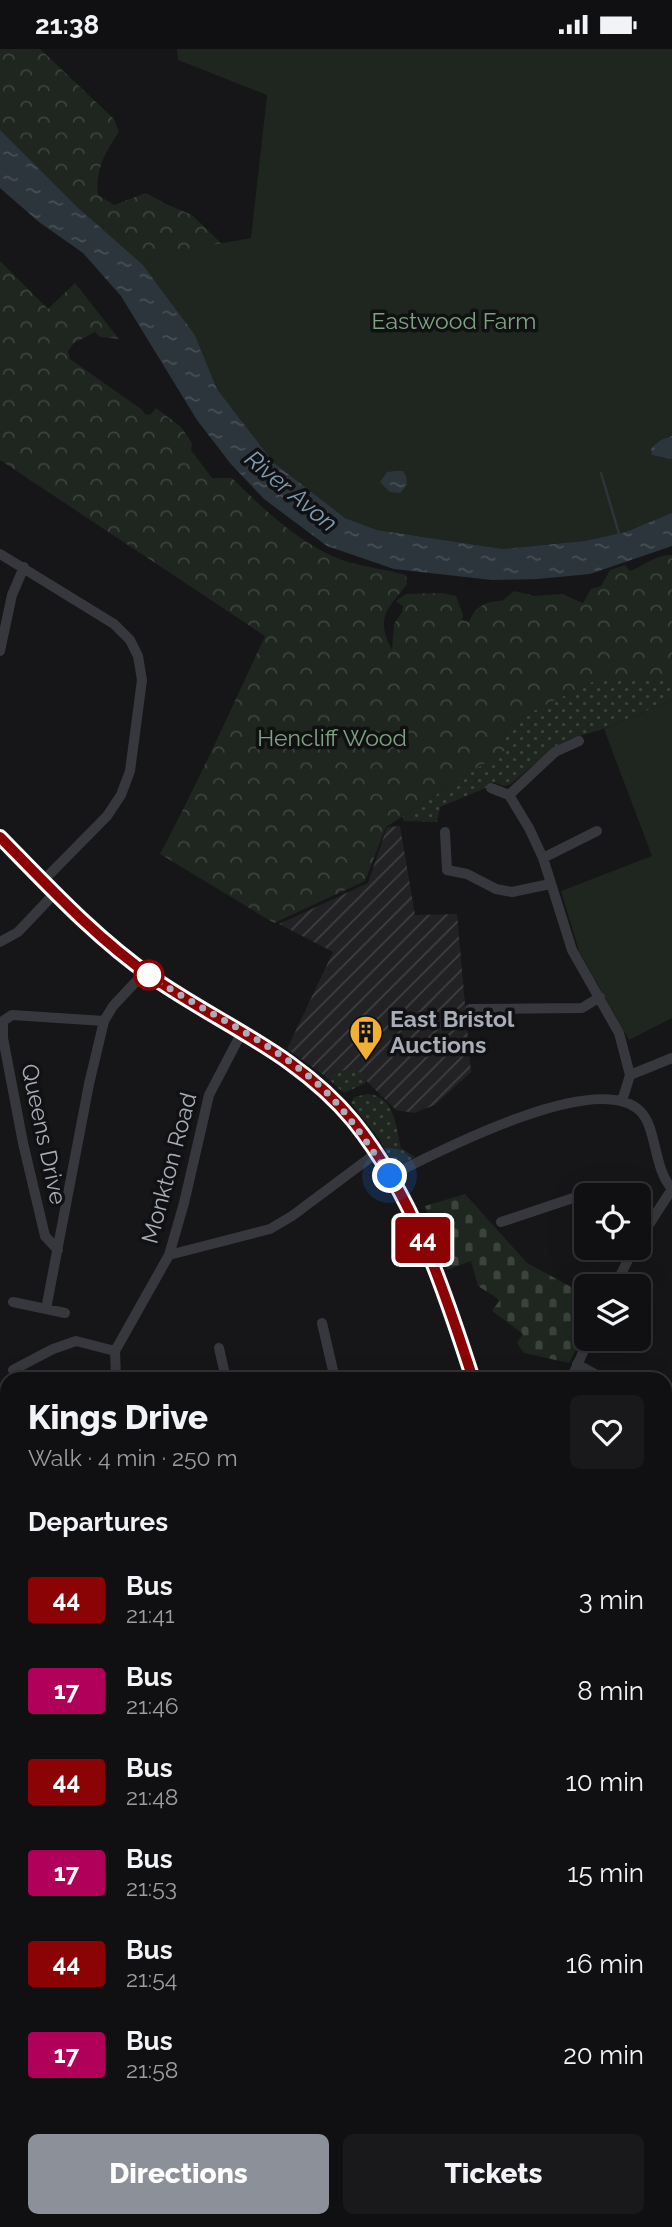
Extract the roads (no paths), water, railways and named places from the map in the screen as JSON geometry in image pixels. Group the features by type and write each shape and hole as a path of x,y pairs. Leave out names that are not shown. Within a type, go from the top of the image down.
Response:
{"street":[{"path":"0,554 114,624 130,640 138,656 142,680 130,771 121,795 107,816 43,881"},
{"path":"0,651 12,595 24,567"},
{"path":"509,795 555,752 579,741"},
{"path":"491,788 509,795 543,857 572,950 619,1033 630,1075 622,1101"},
{"path":"543,857 597,831"},
{"path":"444,832 447,870 467,874 496,889 512,892 550,884"},
{"path":"0,837 85,922 145,972 186,1000 284,1057 320,1086 353,1122 390,1176 416,1224 433,1263 471,1372"},
{"path":"0,942 18,932 55,893"},
{"path":"46,1309 89,1084 104,1021 113,1006 145,972"},
{"path":"470,1009 582,1008 600,997"},
{"name":"Queens Drive","path":"58,1249 45,1236 6,1056 3,1021 12,1015 104,1021"},
{"name":"Monkton Road","path":"114,1351 169,1255 184,1203 208,1095 242,1032"},
{"path":"630,1075 665,1057"},
{"path":"390,1176 484,1132 538,1112 591,1098 622,1101 631,1104 645,1116 662,1175 672,1189 651,1221"},
{"path":"169,1255 270,1229 292,1216 375,1154"},
{"path":"501,1222 574,1198"},
{"path":"517,1217 520,1229"},
{"path":"13,1302 65,1313"},
{"path":"322,1323 333,1372"},
{"path":"13,1370 53,1349 76,1341 114,1351 116,1372"},
{"path":"219,1348 224,1372"},
{"path":"574,1372 583,1351"},
{"path":"577,1364 591,1372"}],"water":[{"name":"River Avon","path":"0,130 77,207 143,265 195,335 217,389 274,463 345,518 377,530 503,549 584,541 626,532 672,513 672,546 590,574 492,580 394,569 327,546 264,499 230,463 197,420 121,296 83,253 39,222 0,188"},
{"path":"672,436 672,459 652,455 651,448"},
{"path":"403,471 407,485 400,493 390,492 380,482 387,472"}],"waterway":[{"path":"601,473 620,537"}],"place":[{"name":"East Bristol Auctions","path":"366,1062"}],"park label":[{"name":"Eastwood Farm","path":"454,321"},
{"name":"Hencliff Wood","path":"332,738"}]}
